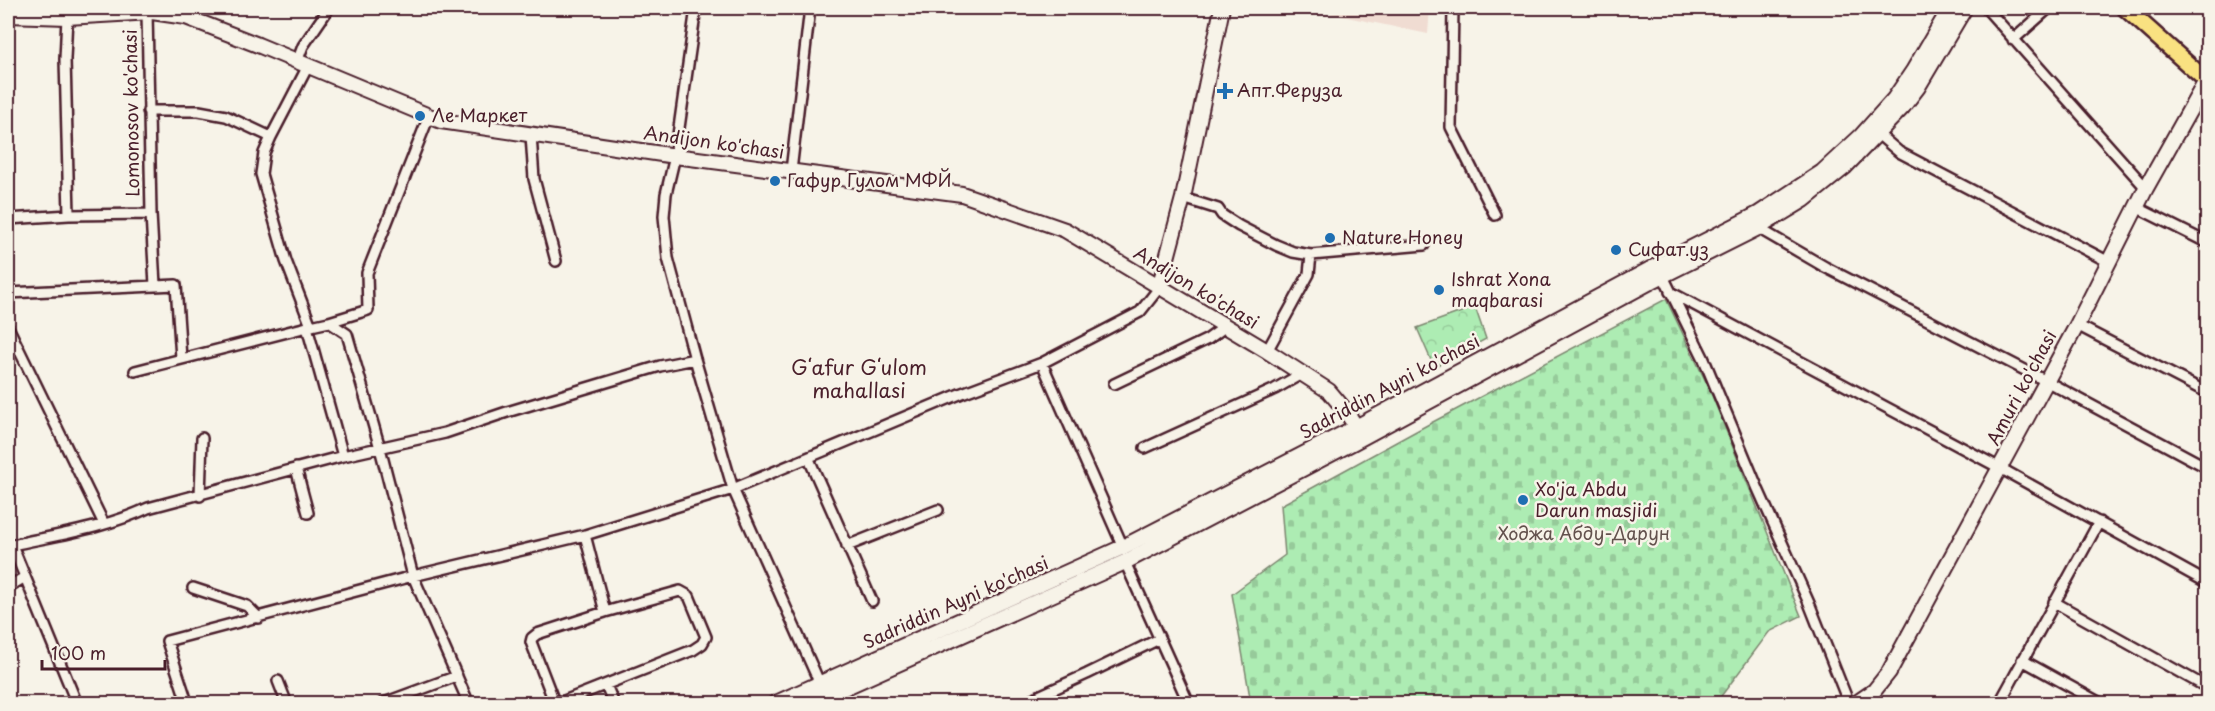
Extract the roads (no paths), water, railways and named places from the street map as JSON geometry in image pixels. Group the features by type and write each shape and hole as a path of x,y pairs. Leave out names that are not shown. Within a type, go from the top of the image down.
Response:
{"main road":[{"path":"2125,8 2207,80"}],"street":[{"path":"329,8 303,46 303,64 264,153 261,174 286,261 309,327 343,456"},
{"path":"696,8 675,156 666,194 664,216 668,258 733,489 826,694"},
{"path":"791,171 810,8"},
{"path":"185,696 167,641 413,576 585,535 733,489 962,393 1042,363 1140,312 1159,288 1183,198 1222,8"},
{"path":"1453,8 1450,127 1495,215"},
{"name":"Sadriddin Ayni ko'chasi","path":"774,704 826,694 1125,562 1359,432 1660,270 1758,214 1801,188 1841,156 1894,99 1950,8"},
{"name":"Sadriddin Ayni ko'chasi","path":"1660,270 1758,228 1825,185 1878,134 1918,87 1965,8"},
{"path":"1986,8 2146,188"},
{"path":"2013,40 2049,8"},
{"name":"Andijon ko'chasi","path":"8,15 151,10 186,17 441,121 675,156 962,194 1065,230 1268,351 1329,392 1345,410 1359,432"},
{"name":"Lomonosov ko'chasi","path":"151,10 148,111 155,285"},
{"path":"65,12 64,59 69,215"},
{"name":"Amuri ko'chasi","path":"1854,704 1874,691 1889,672 2077,325 2146,188 2207,80"},
{"path":"148,111 199,111 226,116 271,137"},
{"path":"135,371 368,310 367,273 429,116"},
{"path":"1878,134 1899,152 2109,262"},
{"path":"531,135 534,179 556,261"},
{"path":"1183,198 1218,209 1222,215 1239,226 1293,252 1311,255 1424,245"},
{"path":"2136,207 2208,243"},
{"path":"8,219 69,215 151,214"},
{"path":"1758,228 1825,267 2208,468"},
{"path":"1268,351 1309,274 1311,255"},
{"path":"1660,270 1703,357 1809,603 1849,704"},
{"path":"8,292 176,285 181,358"},
{"path":"1670,292 2000,468 2208,583"},
{"path":"329,322 347,334 380,448 413,576 470,704"},
{"path":"2077,325 2208,393"},
{"path":"1114,384 1208,339 1226,326"},
{"path":"8,327 10,342 104,524"},
{"path":"76,704 10,545 104,524 148,508 200,496 296,468 445,433 650,369 695,359"},
{"path":"1042,363 1123,547"},
{"path":"1144,448 1275,389 1303,373"},
{"name":"Sadriddin Ayni ko'chasi","path":"808,704 1359,432"},
{"path":"200,496 202,438"},
{"path":"809,459 872,601"},
{"path":"296,468 308,513"},
{"path":"847,546 938,510"},
{"path":"1999,704 2099,522"},
{"path":"585,535 605,612"},
{"path":"1125,562 1189,704"},
{"path":"8,587 25,577"},
{"path":"193,588 248,606 259,618"},
{"path":"680,591 689,596 706,637 702,644 693,650 558,702 553,699 531,642 532,638 537,634 605,612 680,591"},
{"path":"2054,603 2208,688"},
{"path":"1021,704 1159,639"},
{"path":"2022,660 2100,703"},
{"path":"381,704 457,676"},
{"path":"278,681 287,704"},
{"path":"606,685 614,704"}],"place":[{"name":"Апт.Феруза","path":"1225,91"},
{"name":"Ле Маркет","path":"420,116"},
{"name":"Гафур Гулом МФЙ","path":"775,181"},
{"name":"Nature Honey","path":"1330,238"},
{"name":"Сифат.уз","path":"1616,250"},
{"name":"Ishrat Хоnа mаqbаrasi","path":"1439,290"},
{"name":"Xo'ja Abdu Darun masjidi","path":"1523,500"}],"district":[{"name":"Gʻafur Gʻulom mahallasi","path":"859,380"}],"park label":[{"name":"Ходжа Абду-Дарун","path":"1584,534"}]}
